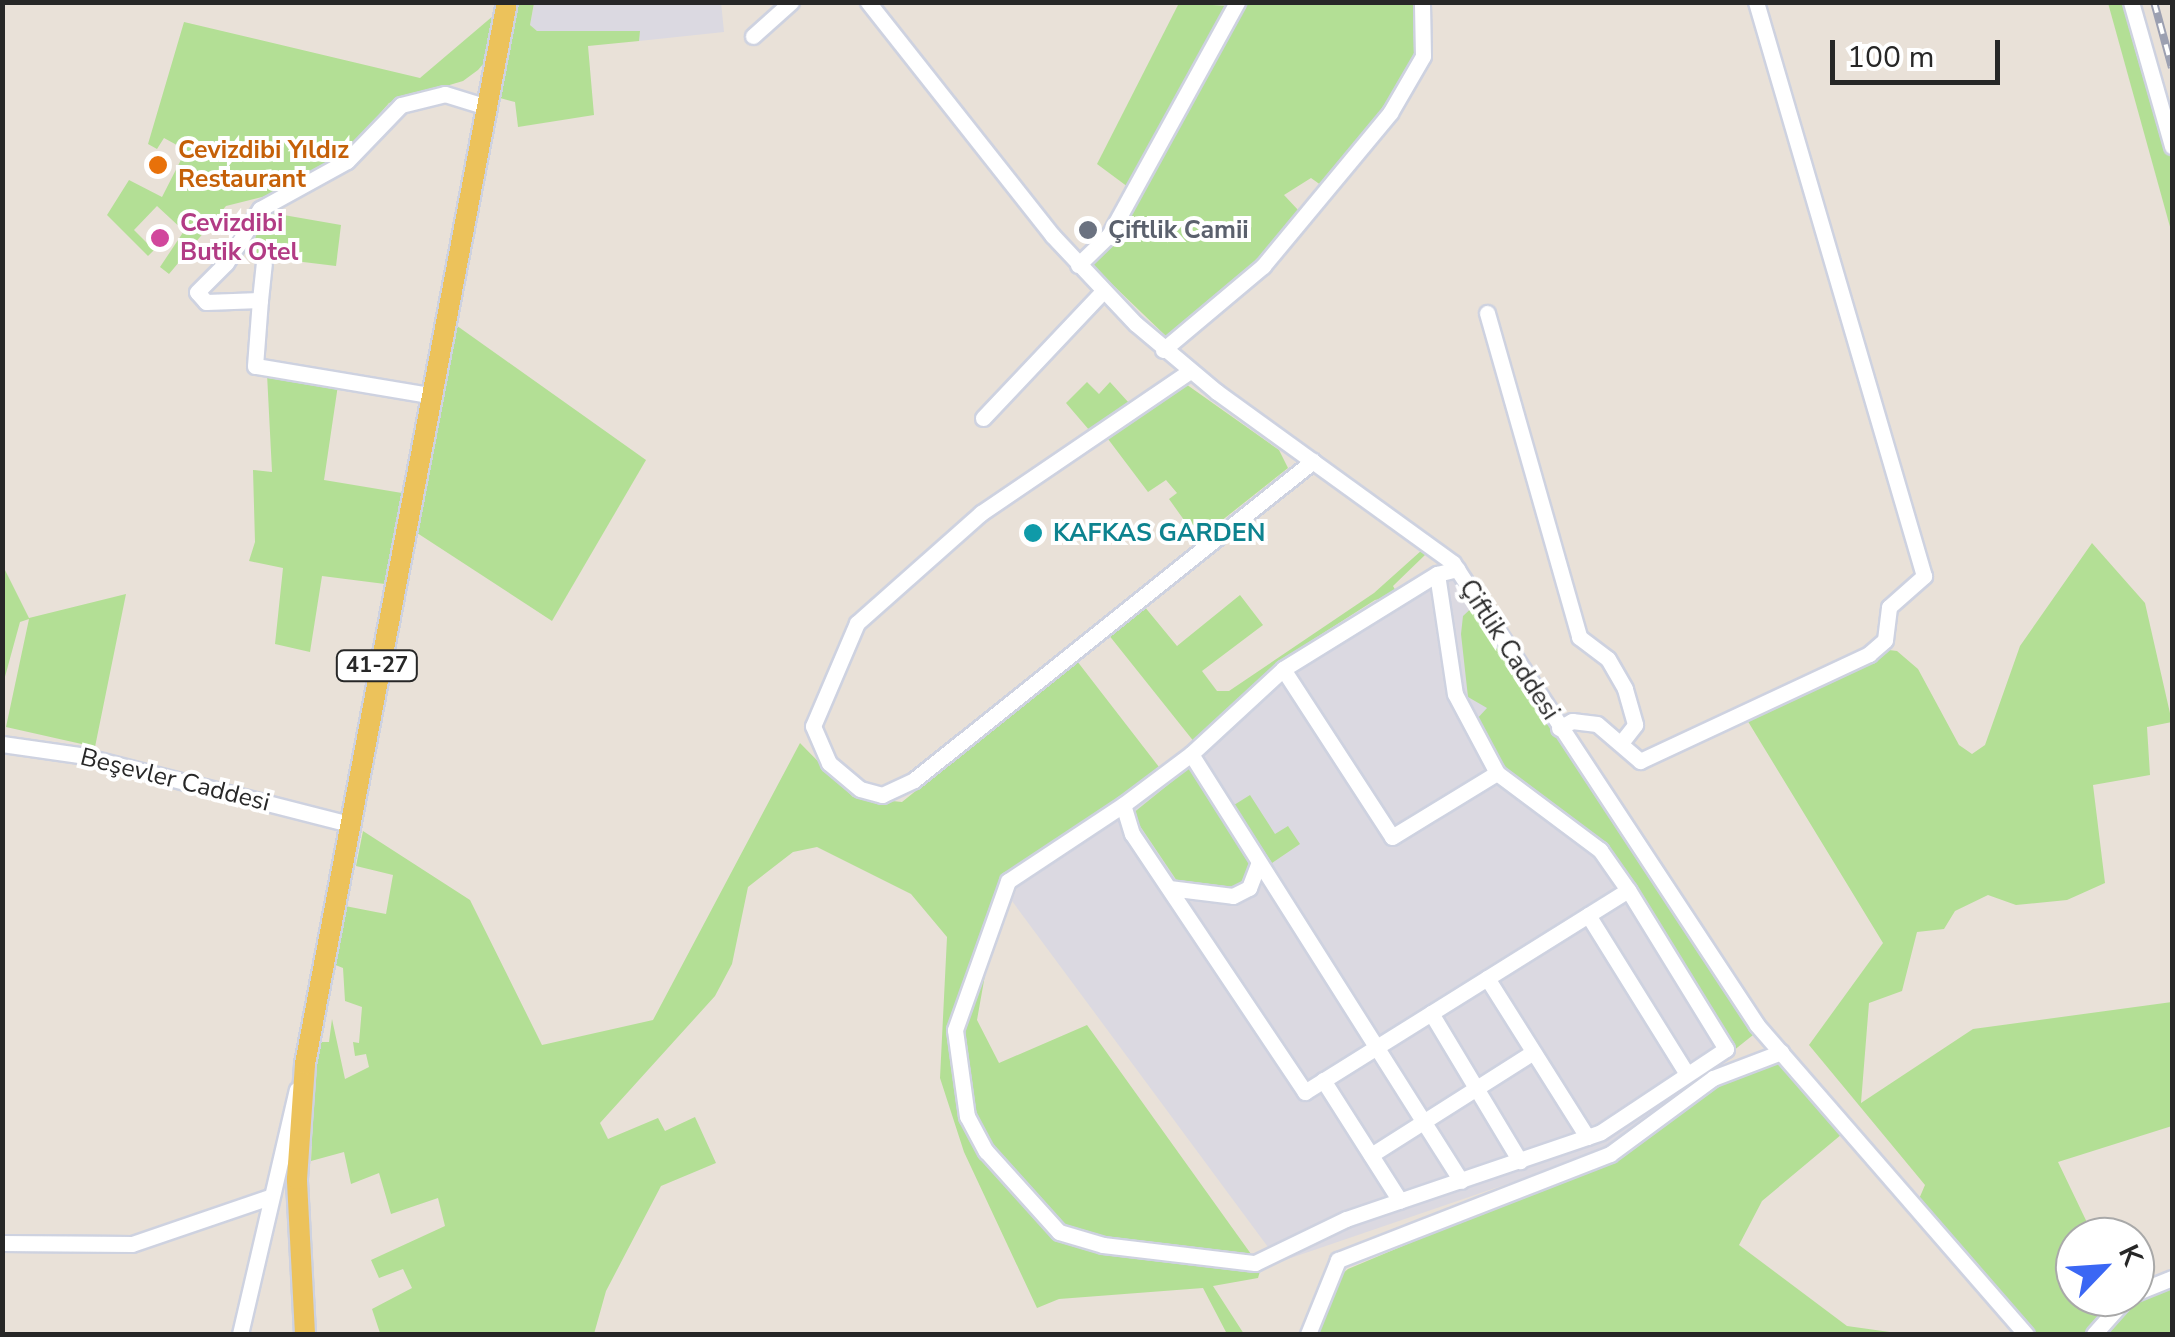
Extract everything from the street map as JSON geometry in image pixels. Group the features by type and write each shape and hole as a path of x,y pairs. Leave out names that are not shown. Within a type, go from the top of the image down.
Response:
{"main road":[{"name":"41-27","path":"305,1334 297,1178 305,1064 346,823 507,2"}],"street":[{"path":"753,36 791,2"},
{"name":"Çiftlik Caddesi","path":"868,2 1078,265 1164,350 1458,570 1698,944 1781,1052 2026,1334"},
{"path":"1078,265 1109,235 1237,2"},
{"path":"1164,350 1263,266 1390,113 1423,56 1422,2"},
{"path":"1559,728 1572,721 1597,724 1640,761 1869,654 1885,640 1889,607 1924,576 1756,2"},
{"path":"2132,2 2172,146"},
{"path":"260,300 206,302 198,292 226,264 260,209 348,160 409,100 445,94 487,108"},
{"path":"264,264 255,366 429,395"},
{"path":"983,418 1103,291"},
{"path":"1487,313 1579,637 1608,659 1626,689 1635,725 1621,744"},
{"path":"1190,371 957,532 857,623 813,726 829,762 860,789 882,795 914,780 1312,461"},
{"path":"1438,574 1455,694 1498,773 1600,850 1726,1048 1587,1137 1346,1219 1254,1264 1103,1245 1059,1232 986,1151 967,1116 955,1030 1008,881 1191,754 1283,669 1438,574 1458,570"},
{"path":"1283,669 1392,837 1498,773"},
{"name":"Beşevler Caddesi","path":"2,744 79,755 346,823"},
{"path":"1191,754 1461,1181"},
{"path":"1122,805 1132,834 1304,1092 1628,890"},
{"path":"1170,888 1233,896 1248,888 1258,864"},
{"path":"1588,914 1687,1074"},
{"path":"1486,978 1587,1137"},
{"path":"1431,1013 1520,1161"},
{"path":"1371,1155 1533,1052"},
{"path":"1308,1334 1338,1260 1610,1154 1713,1078 1781,1052"},
{"path":"240,1334 269,1197 305,1064"},
{"path":"1323,1080 1400,1201"},
{"path":"2,1243 132,1244 269,1197"}],"shaded area":[{"path":"721,2 724,32 639,41 639,31 537,31 530,25 534,3"},
{"path":"1453,573 1753,1035 1606,1150 1279,1262 1012,901 1021,878 1133,811 1261,690"}],"green space":[{"path":"517,3 534,3 530,25 537,31 640,31 639,41 588,46 594,115 518,127 515,102 500,98"},
{"path":"1179,3 1229,6 1128,187 1097,164"},
{"path":"1243,3 1420,3 1412,74 1325,188 1311,178 1284,195 1299,211 1259,261 1169,339 1089,262"},
{"path":"2108,3 2129,3 2172,159 2172,234"},
{"path":"500,10 489,57 478,70 463,81 389,103 341,159 274,194 226,206 169,274 160,267 184,231 157,206 134,230 154,250 148,256 107,215 129,180 162,197 186,150 164,138 157,149 148,144 184,22 420,78"},
{"path":"272,213 341,225 336,266 253,256 256,233"},
{"path":"453,323 646,460 552,621 411,529"},
{"path":"267,374 338,385 324,480 402,493 385,584 322,576 310,652 275,644 283,568 249,561 255,542 253,470 272,472"},
{"path":"1087,382 1099,394 1110,382 1129,403 1090,431 1066,403"},
{"path":"1183,382 1279,450 1288,468 1206,533 1198,523 1189,527 1169,499 1177,493 1166,480 1148,492 1105,435"},
{"path":"2092,543 2145,603 2172,722 2147,727 2150,775 2093,785 2105,883 2067,900 2016,905 1988,895 1955,911 1944,929 1917,932 1902,991 1869,1003 1861,1103 1973,1029 2172,1002 2172,1126 2058,1162 2084,1217 2055,1217 2055,1317 2097,1317 2084,1334 2037,1334 1919,1199 1925,1185 1809,1045 1883,943 1741,710 1873,648 1897,651 1918,669 1959,745 1972,754 1985,745 2020,646"},
{"path":"1422,550 1426,554 1393,586 1398,595 1375,600 1289,655 1195,743 1108,634 1144,606 1177,646 1240,595 1263,625 1202,671 1217,691 1229,691 1374,593"},
{"path":"3,566 29,618 126,594 95,747 6,727 29,619 20,622 3,684"},
{"path":"1478,602 1753,1035 1733,1051 1605,845 1508,771 1475,721 1487,708 1468,697 1461,634 1463,616"},
{"path":"1077,661 1159,767 1001,885 977,1020 999,1063 1087,1025 1261,1268 1258,1278 1213,1286 1244,1334 1227,1334 1203,1288 1059,1299 1037,1308 964,1152 940,1078 947,937 911,894 817,847 793,852 748,887 732,964 715,996 600,1123 608,1139 658,1118 665,1131 695,1117 716,1163 661,1186 606,1291 594,1334 380,1333 372,1309 412,1288 403,1269 379,1278 371,1260 445,1226 438,1198 391,1214 379,1173 351,1184 344,1152 311,1161 316,1053 319,1042 329,1042 332,1019 345,1079 369,1067 366,1054 355,1056 353,1042 359,1043 362,1007 345,1001 343,968 328,962 340,905 386,914 393,875 356,866 363,831 470,900 542,1045 653,1020 800,743 853,797 902,802"},
{"path":"1190,767 1251,860 1251,874 1238,890 1177,881 1132,814"},
{"path":"1250,795 1275,834 1288,826 1300,844 1272,863 1234,805"},
{"path":"1773,1059 1848,1129 1762,1201 1739,1245 1847,1326 1904,1334 1311,1334 1329,1285 1348,1269 1619,1155 1727,1080"},
{"path":"2172,1282 2172,1334 2097,1334 2111,1317 2155,1317 2155,1289"}],"railway":[{"path":"2154,2 2172,68"}],"place":[{"name":"Cevizdibi Yıldız Restaurant","path":"158,165"},
{"name":"Çiftlik Camii","path":"1088,230"},
{"name":"Cevizdibi Butik Otel","path":"160,238"},
{"name":"KAFKAS GARDEN","path":"1033,533"}]}
